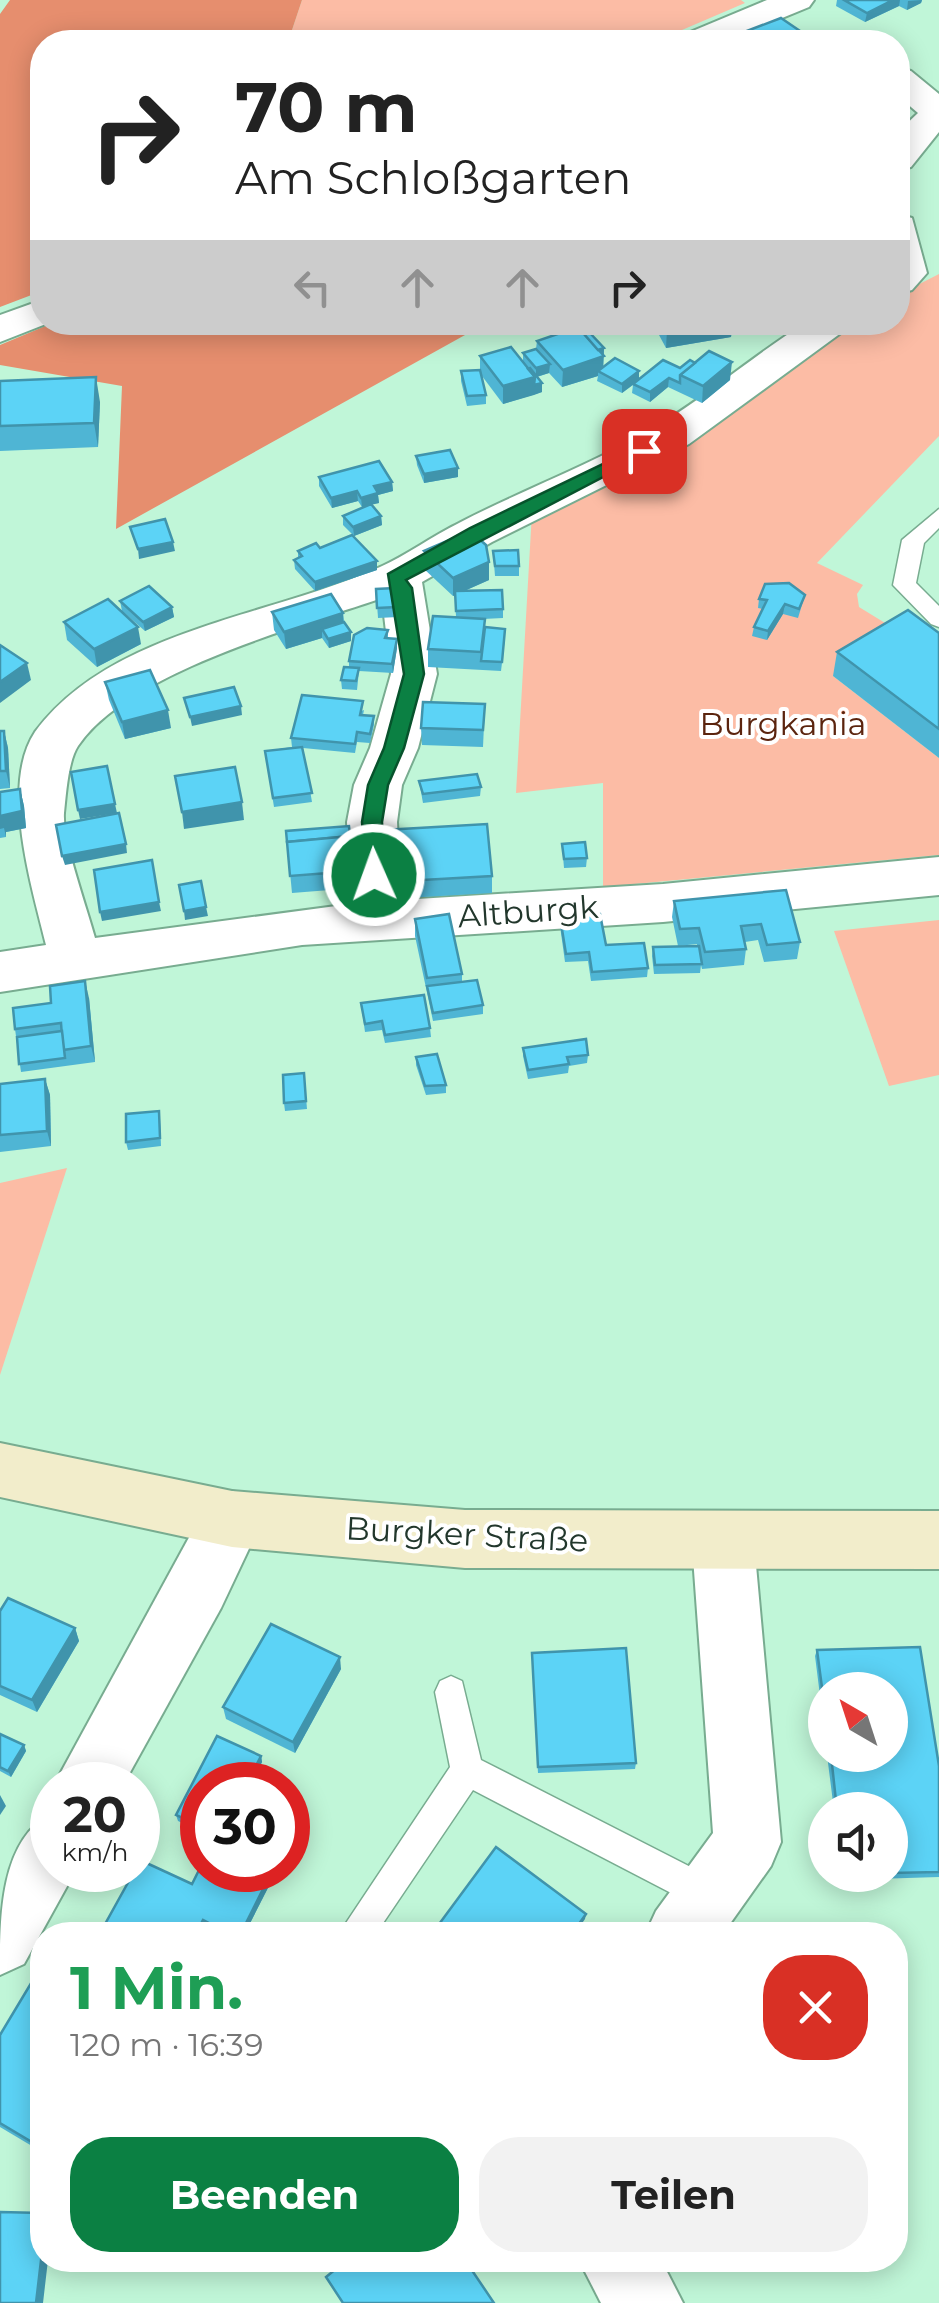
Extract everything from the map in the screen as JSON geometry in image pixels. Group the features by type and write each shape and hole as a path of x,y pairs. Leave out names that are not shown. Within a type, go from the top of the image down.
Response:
{"main road":[{"name":"Burgker Straße","path":"0,1470 232,1519 465,1538 723,1543 939,1540"}],"street":[{"path":"725,30 797,0"},
{"path":"910,89 939,114 917,130 910,141"},
{"path":"0,330 30,317"},
{"path":"75,960 39,830 40,794 52,744 85,707 138,674 220,637 395,578 476,532 674,436 769,363 815,335"},
{"path":"377,920 372,822 378,785 394,748 414,674 403,588 395,578"},
{"name":"Altburgk","path":"0,972 253,932 377,920 664,903 939,876"},
{"path":"100,1762 199,1587 232,1519"},
{"path":"695,1915 748,1842 723,1543"},
{"path":"0,1940 30,1886"},
{"path":"624,2272 645,2303"}],"lane":[{"path":"939,516 913,540 904,585 939,620"},
{"path":"450,1692 467,1770 695,1915"},
{"path":"363,1922 467,1770"}],"green space":[{"path":"302,0 745,3 682,30 292,30"},
{"name":"Burgkania","path":"939,274 939,436 817,563 863,585 857,594 859,607 903,634 833,676 939,758 939,855 603,887 603,783 516,793 532,512 623,477 833,335 910,335 910,289"},
{"path":"939,920 939,1075 889,1086 834,931"},
{"path":"67,1168 0,1375 0,1183"}],"shaded area":[{"path":"10,0 302,0 292,30 30,30 30,296 0,307 0,14"},
{"path":"30,332 465,335 116,529 122,386 0,365 0,345"}],"building":[{"path":"844,0 893,0 867,13"},
{"path":"781,18 799,30 749,30"},
{"path":"555,335 585,335 604,356 563,370 537,341"},
{"path":"585,335 592,335 604,348 598,350"},
{"path":"511,347 535,377 503,386 480,356"},
{"path":"536,349 550,364 536,368 523,353"},
{"path":"709,351 732,362 703,386 680,375"},
{"path":"615,358 639,371 622,384 598,371"},
{"path":"663,360 680,368 690,360 695,363 680,375 680,383 669,378 650,392 633,384"},
{"path":"480,370 486,395 467,396 461,371"},
{"path":"96,377 94,423 0,426 0,381"},
{"path":"642,417 658,429 635,441 618,430"},
{"path":"450,450 458,468 424,474 416,456"},
{"path":"379,461 392,482 374,486 378,493 361,498 357,491 331,498 319,477"},
{"path":"371,504 381,516 353,527 343,516"},
{"path":"165,519 173,542 138,549 130,527"},
{"path":"470,531 486,545 489,562 453,578 424,551"},
{"path":"352,535 377,561 315,582 294,560 302,556 298,551 316,543 320,548"},
{"path":"518,550 519,566 495,566 493,551"},
{"path":"789,583 805,595 799,609 785,604 768,631 754,627 767,600 759,599 765,584"},
{"path":"149,586 172,607 143,622 120,601"},
{"path":"395,588 397,607 377,608 376,589"},
{"path":"502,590 503,609 456,611 455,591"},
{"path":"331,594 343,613 284,632 272,612"},
{"path":"108,599 138,627 94,649 64,622"},
{"path":"908,610 939,633 939,729 837,652"},
{"path":"433,616 485,619 481,652 428,649"},
{"path":"344,622 351,632 328,639 322,629"},
{"path":"485,627 505,629 502,662 481,661"},
{"path":"367,628 388,630 385,638 397,639 392,664 349,661 354,635"},
{"path":"0,645 27,663 0,682"},
{"path":"344,667 359,668 356,681 341,680"},
{"path":"150,670 168,710 122,722 105,682"},
{"path":"234,687 241,706 190,717 184,698"},
{"path":"302,695 363,701 360,715 374,716 370,734 357,732 355,744 291,738"},
{"path":"423,702 485,704 483,730 421,728"},
{"path":"0,731 4,731 6,771 0,771"},
{"path":"302,747 312,793 273,798 265,751"},
{"path":"107,766 115,804 78,810 71,772"},
{"path":"235,767 242,802 182,812 175,776"},
{"path":"477,774 481,787 423,794 419,781"},
{"path":"20,789 22,811 0,816 0,792"},
{"path":"119,813 126,844 62,856 56,825"},
{"path":"487,824 492,876 388,882 384,830"},
{"path":"349,826 350,836 287,842 286,831"},
{"path":"350,836 354,871 290,876 287,842"},
{"path":"585,842 587,858 564,859 562,844"},
{"path":"152,860 159,902 100,912 94,870"},
{"path":"201,881 206,907 184,911 179,885"},
{"path":"786,890 800,942 767,945 761,924 741,926 746,949 705,952 699,928 680,929 674,901"},
{"path":"449,914 462,974 427,978 415,919"},
{"path":"600,914 606,945 644,943 648,968 592,972 589,952 566,954 560,917"},
{"path":"699,946 702,964 655,965 653,947"},
{"path":"477,980 483,1005 433,1013 427,986"},
{"path":"85,981 91,1046 63,1050 61,1023 15,1029 13,1008 51,1003 50,986"},
{"path":"424,995 430,1028 385,1035 382,1021 365,1024 361,1003"},
{"path":"62,1031 65,1058 19,1064 17,1037"},
{"path":"586,1039 588,1055 567,1057 569,1064 528,1070 523,1048"},
{"path":"437,1054 446,1085 425,1086 416,1057"},
{"path":"304,1073 306,1101 284,1103 283,1075"},
{"path":"45,1079 47,1131 0,1135 0,1084"},
{"path":"159,1111 160,1138 126,1142 126,1114"},
{"path":"8,1598 75,1628 32,1700 0,1686 0,1611"},
{"path":"271,1624 340,1657 293,1742 223,1707"},
{"path":"920,1647 939,1766 939,1872 908,1873 908,1792 835,1792 833,1772 908,1772 908,1672 820,1672 817,1650"},
{"path":"626,1648 636,1763 538,1767 532,1653"},
{"path":"0,1734 24,1745 8,1771 0,1767"},
{"path":"217,1736 261,1756 258,1762 204,1762"},
{"path":"496,1847 586,1914 580,1922 441,1922"},
{"path":"160,1869 180,1878 180,1892 262,1892 246,1922 106,1922 123,1892 160,1892"},
{"path":"30,1985 30,2141 0,2123 0,2035"},
{"path":"0,2212 30,2213 30,2272 40,2272 36,2303 0,2303"},
{"path":"332,2272 473,2272 494,2303 343,2303 326,2277"}],"route":[{"path":"374,875 372,822 378,785 394,748 414,674 403,588 395,578 476,532 644,451"}]}
